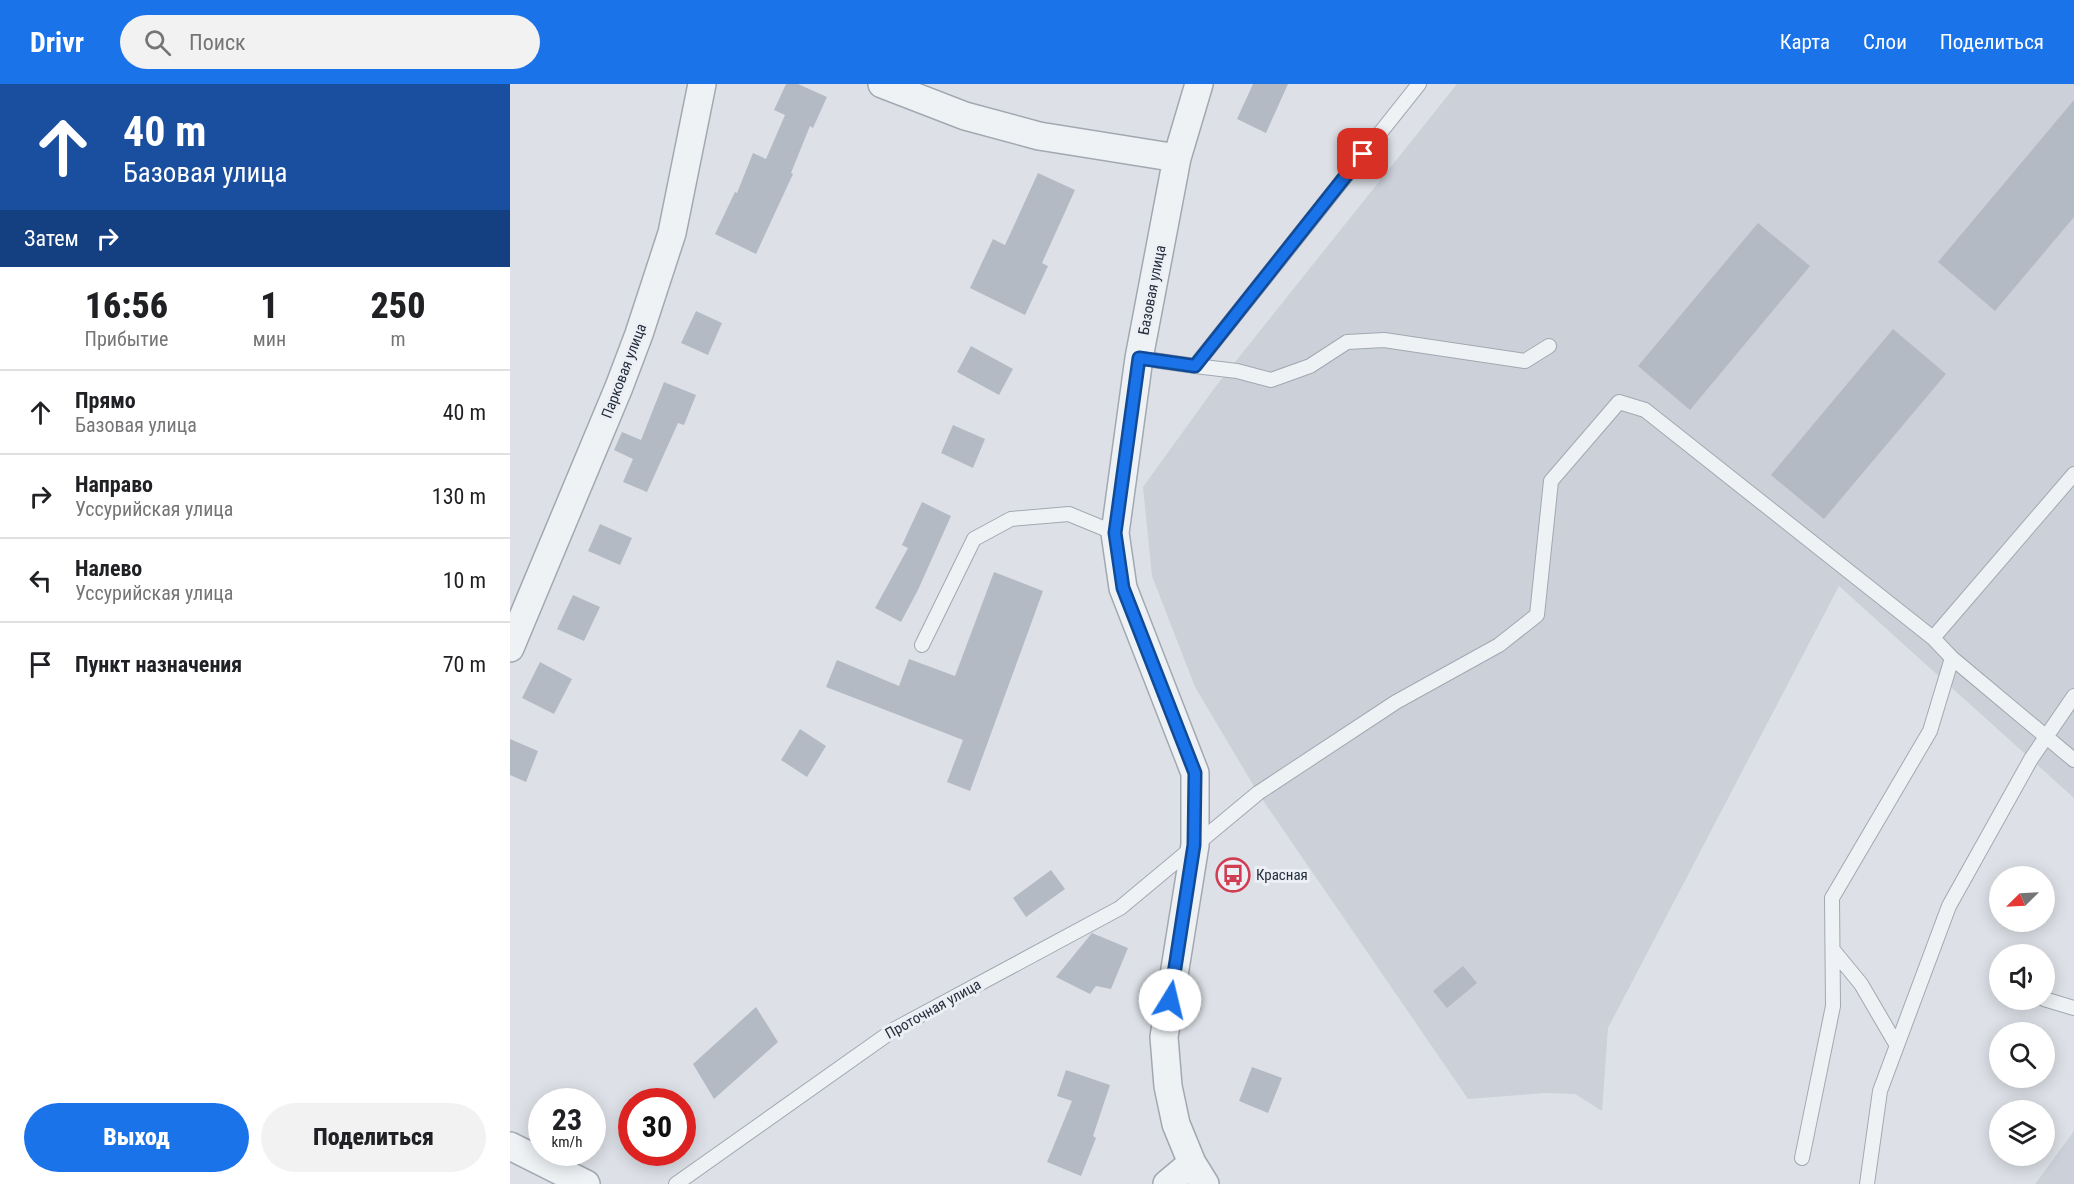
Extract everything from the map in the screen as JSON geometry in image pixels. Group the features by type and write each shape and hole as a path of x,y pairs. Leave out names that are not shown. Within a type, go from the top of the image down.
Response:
{"street":[{"name":"Парковая улица","path":"510,648 639,334 672,233 702,84"},
{"path":"882,84 965,116 1039,136 1178,158"},
{"name":"Базовая улица","path":"1199,84 1178,158 1139,358 1115,533 1123,588 1195,773 1194,845 1164,1037 1168,1086 1176,1124 1199,1173"},
{"path":"510,1146 586,1184"},
{"path":"1167,1184 1199,1173"}],"lane":[{"path":"1195,366 1419,84"},
{"path":"1139,358 1237,371 1271,380 1310,366 1347,342 1384,340 1525,361 1549,346"},
{"name":"Проточная улица","path":"676,1184 894,1029 1120,908 1258,793 1396,702 1499,645 1537,615 1551,480 1619,402 1645,410 1933,639"},
{"path":"2074,474 1933,639 1952,658 2074,760"},
{"path":"922,645 974,539 1011,519 1069,514 1115,533"},
{"path":"1802,1158 1833,1006 1832,898 1930,731 1952,658"},
{"path":"1867,1184 1880,1091 1949,906 2031,759 2074,696"},
{"path":"1833,950 1861,984 1896,1044"},
{"path":"2055,1002 2074,1008"}],"shaded area":[{"path":"1457,84 2074,84 2074,798 1839,586 1608,1028 1602,1111 1575,1094 1545,1093 1468,1099 1258,793 1195,687 1152,576 1143,487 1216,386"},
{"path":"2074,1131 2074,1184 2035,1184 2048,1166 2055,1166 2055,1157"}],"building":[{"path":"786,84 798,84 827,97 813,128 810,126 791,173 793,174 756,254 715,234 735,192 737,193 753,153 766,159 785,115 774,110"},
{"path":"1253,84 1288,84 1266,133 1237,119"},
{"path":"2074,100 2074,217 1995,311 1938,262"},
{"path":"1038,173 1075,190 1042,263 1048,266 1025,315 970,288 993,239 1005,245"},
{"path":"1758,223 1810,266 1690,410 1638,366"},
{"path":"696,311 722,323 708,355 681,343"},
{"path":"1893,329 1946,374 1824,519 1771,475"},
{"path":"971,346 1013,369 999,395 957,372"},
{"path":"664,382 696,395 684,425 678,423 647,492 623,482 633,459 614,450 622,432 641,440"},
{"path":"953,425 985,439 973,468 941,453"},
{"path":"922,502 951,516 901,622 875,608 908,548 902,545"},
{"path":"600,524 632,538 620,565 588,551"},
{"path":"994,572 1043,591 970,791 947,782 963,740 826,687 837,660 899,686 909,659 955,676"},
{"path":"573,595 600,607 584,641 557,629"},
{"path":"540,662 572,679 554,714 522,698"},
{"path":"800,729 826,746 807,777 781,760"},
{"path":"510,739 538,751 526,782 510,775"},
{"path":"1051,870 1065,889 1026,917 1013,898"},
{"path":"1092,933 1128,948 1111,989 1096,986 1090,994 1056,977"},
{"path":"1463,966 1477,983 1447,1008 1433,991"},
{"path":"756,1007 778,1042 714,1099 693,1064"},
{"path":"1252,1067 1282,1078 1268,1113 1239,1101"},
{"path":"1066,1070 1110,1085 1093,1136 1096,1138 1081,1176 1047,1162 1072,1101 1057,1096"}],"place":[{"name":"Красная","path":"1233,875"}],"route":[{"path":"1170,1000 1188,898 1194,845 1195,773 1123,588 1115,533 1139,358 1195,366 1363,154"}]}
